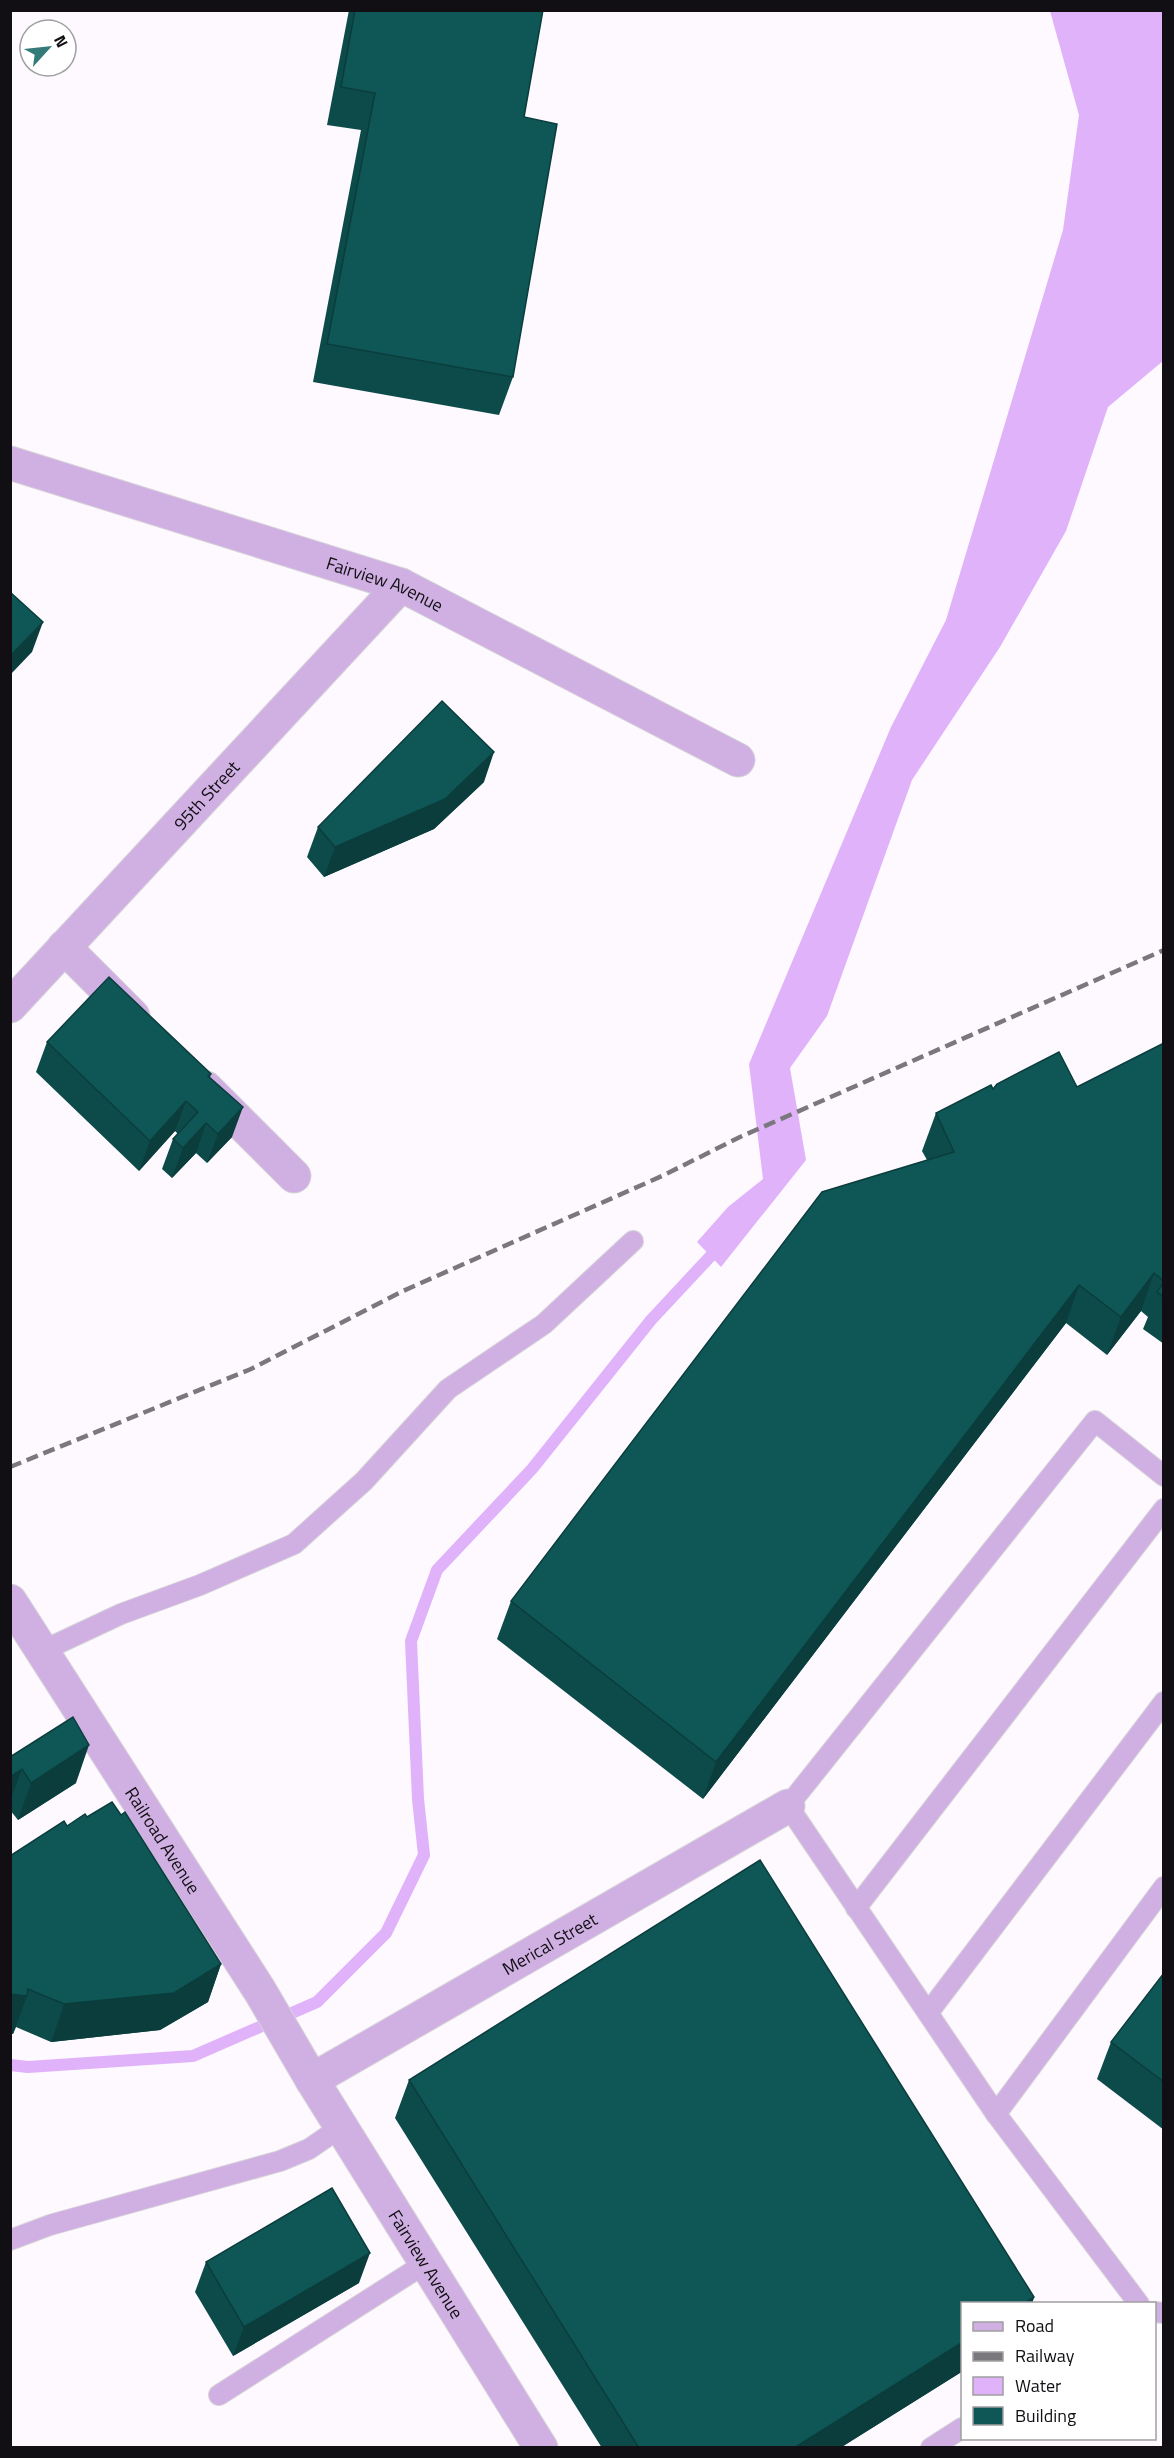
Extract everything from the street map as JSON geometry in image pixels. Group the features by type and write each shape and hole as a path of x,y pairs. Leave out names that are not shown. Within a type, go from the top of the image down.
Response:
{"street":[{"name":"Fairview Avenue","path":"10,463 401,585 738,760"},
{"name":"95th Street","path":"10,1006 401,585"},
{"path":"64,947 155,1037"},
{"path":"188,1070 294,1176"},
{"name":"Railroad Avenue","path":"10,1601 260,1991 312,2080"},
{"name":"Merical Street","path":"312,2080 788,1806"},
{"name":"Fairview Avenue","path":"312,2080 541,2448"}],"lane":[{"path":"42,1651 121,1614 200,1586 294,1544 364,1481 448,1389 544,1324 633,1240"},
{"path":"1137,2302 996,2114 788,1806 1095,1421 1164,1476"},
{"path":"856,1908 1164,1509"},
{"path":"928,2013 1164,1702"},
{"path":"996,2114 1164,1887"},
{"path":"10,2240 50,2225 280,2162 309,2150 341,2127"},
{"path":"219,2395 426,2263"},
{"path":"931,2448 961,2429"}],"water":[{"path":"1050,11 1163,11 1163,361 1108,407 1066,531 1000,647 912,780 827,1016 790,1068 806,1160 721,1267 697,1242 728,1207 763,1179 749,1064 891,727 946,620 1063,230 1079,115"}],"building":[{"path":"355,10 543,10 524,117 557,124 513,377 327,344 375,93 341,87"},
{"path":"10,592 43,622 10,656"},
{"path":"442,701 494,752 445,799 335,847 318,827"},
{"path":"109,977 211,1074 208,1076 243,1107 218,1134 206,1123 183,1148 173,1139 198,1112 186,1101 150,1141 47,1042"},
{"path":"1164,1043 1164,1281 1154,1273 1121,1317 1079,1285 716,1762 511,1601 822,1192 954,1152 936,1113 991,1085 993,1089 997,1084 1059,1052 1077,1087"},
{"path":"1164,1282 1164,1297 1157,1292"},
{"path":"73,1717 89,1745 31,1783 22,1769 10,1777 10,1757"},
{"path":"112,1802 121,1815 125,1812 221,1964 174,1993 64,2004 28,1989 27,1996 10,1994 10,1856 64,1821 67,1826 85,1814 87,1817"},
{"path":"760,1860 1034,2297 1026,2302 961,2302 961,2343 794,2448 639,2448 409,2080"},
{"path":"1164,1973 1164,2082 1111,2042"},
{"path":"332,2188 370,2253 244,2327 206,2262"}],"waterway":[{"path":"10,2065 28,2067 193,2056 317,2002 386,1933 424,1855 418,1799 411,1641 437,1570 532,1469 651,1320 720,1246"}],"railway":[{"path":"10,1467 251,1369 403,1291 662,1176 740,1137 1164,950"}]}
